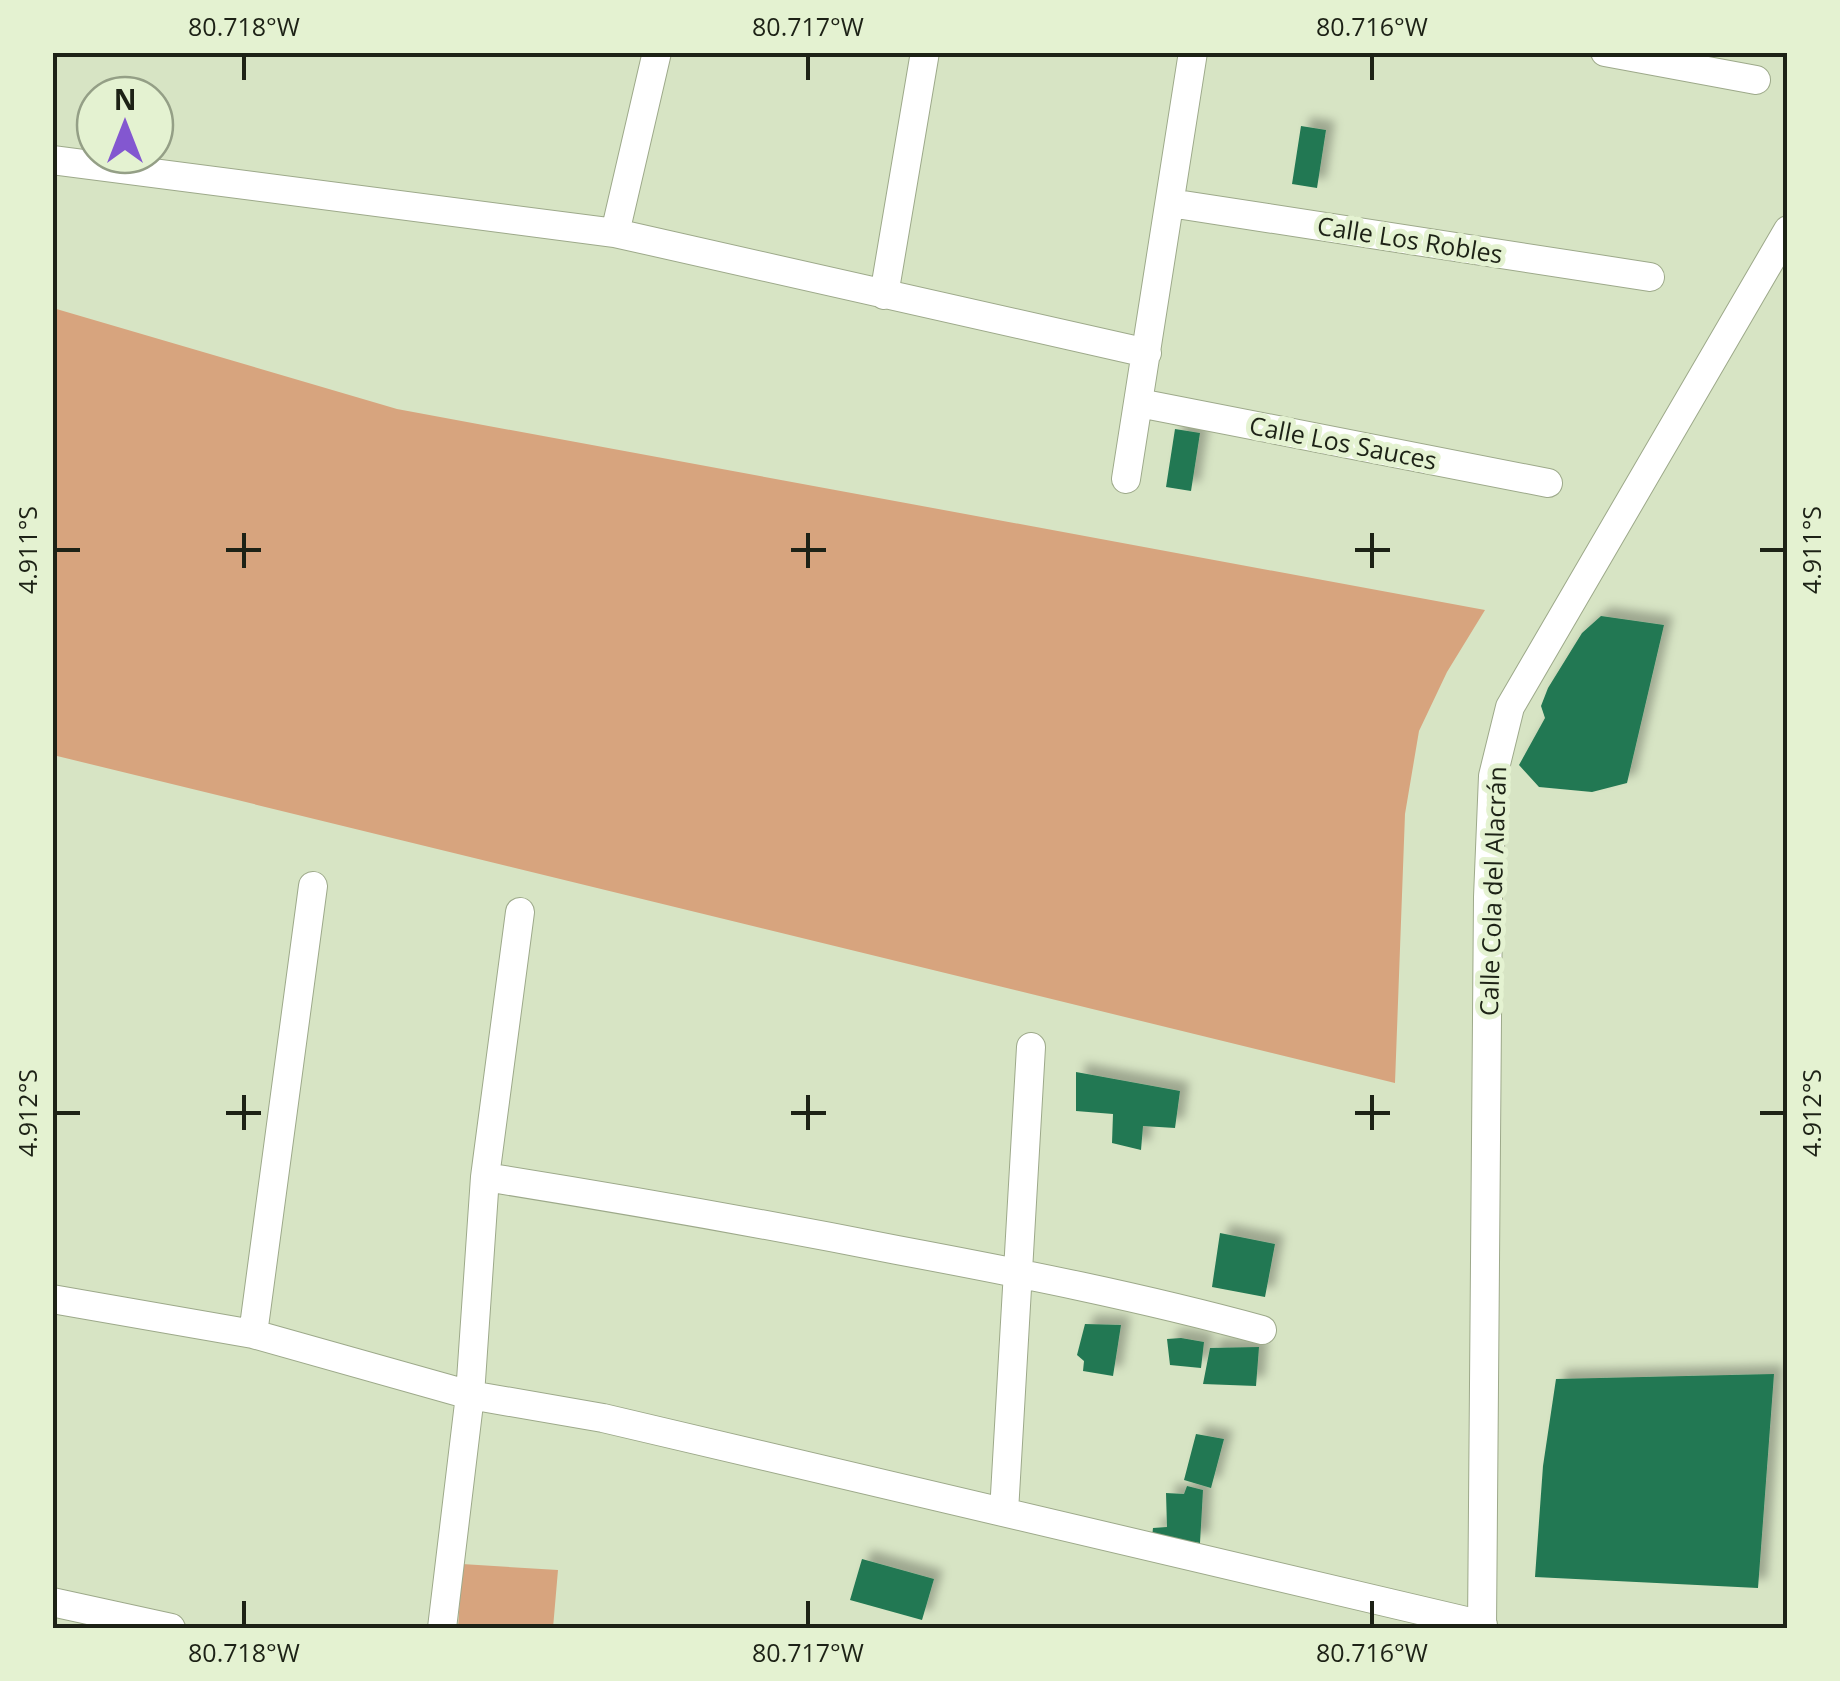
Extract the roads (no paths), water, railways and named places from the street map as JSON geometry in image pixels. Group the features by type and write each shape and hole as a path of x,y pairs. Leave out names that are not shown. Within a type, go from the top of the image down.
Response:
{"street":[{"path":"615,234 657,52"},
{"path":"884,295 925,52"},
{"path":"1126,479 1193,52"},
{"path":"1605,52 1756,80"},
{"path":"52,160 615,234 1146,353"},
{"name":"Calle Los Robles","path":"1170,203 1650,277"},
{"name":"Calle Cola del Alacrán","path":"1482,1627 1488,896 1493,776 1510,707 1788,230"},
{"name":"Calle Los Sauces","path":"1138,403 1548,483"},
{"path":"253,1334 313,886"},
{"path":"442,1628 470,1395 485,1177 520,912"},
{"path":"1004,1512 1032,1047"},
{"path":"485,1177 663,1205 1018,1273 1176,1306 1262,1330"},
{"path":"52,1299 253,1334 470,1395 603,1418 1482,1627"},
{"path":"52,1602 171,1628"}]}
